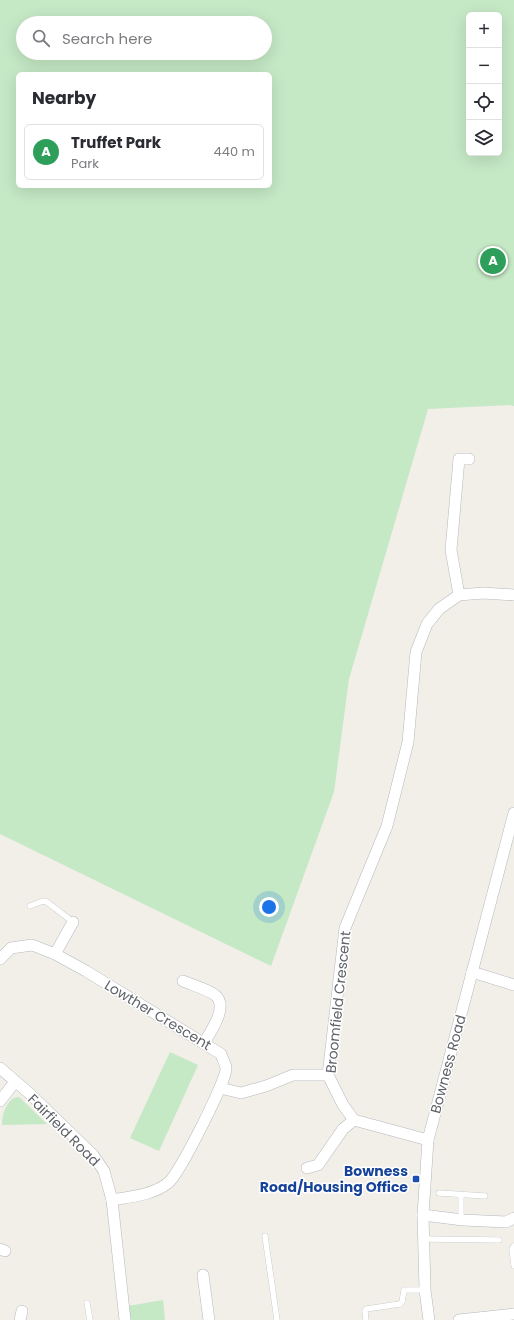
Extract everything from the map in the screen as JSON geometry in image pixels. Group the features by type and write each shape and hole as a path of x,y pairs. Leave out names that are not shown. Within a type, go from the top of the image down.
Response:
{"street":[{"path":"469,459 459,458 451,550 459,595 483,593 514,595"},
{"name":"Broomfield Crescent","path":"354,1120 343,1105 328,1075 345,928 387,826 408,742 416,652 427,624 439,609 459,595"},
{"name":"Bowness Road","path":"429,1320 425,1290 423,1215 428,1140 514,813"},
{"path":"55,954 73,922"},
{"name":"Lowther Crescent","path":"0,958 11,948 32,945 55,954 221,1054 226,1069 220,1088 183,1163 168,1183 146,1194 112,1200"},
{"path":"472,972 514,985"},
{"path":"183,981 214,995 220,1001 221,1010 204,1043"},
{"name":"Fairfield Road","path":"0,1068 93,1155 104,1171 112,1200 125,1320"},
{"path":"220,1088 241,1092 266,1086 293,1075 328,1075"},
{"path":"0,1101 16,1082"},
{"path":"307,1168 318,1165 343,1129 354,1120 428,1140"},
{"path":"423,1215 506,1222 514,1218"},
{"path":"203,1275 209,1320"},
{"path":"459,1320 514,1314"}],"lane":[{"path":"30,906 43,901 47,902 73,922"},
{"path":"439,1193 485,1196"},
{"path":"461,1195 461,1219"},
{"path":"264,1236 277,1320"},
{"path":"424,1239 499,1240"},
{"path":"514,1246 512,1249 514,1266"},
{"path":"366,1320 366,1309 400,1304 402,1302 404,1290 425,1290"},
{"path":"87,1303 90,1320"}],"green space":[{"path":"0,0 514,0 514,406 428,409 349,679 334,792 271,966 0,834"},
{"path":"170,1052 198,1065 159,1151 130,1138"},
{"path":"19,1097 47,1124 2,1125 3,1114 6,1107 13,1098"},
{"path":"163,1300 165,1320 130,1320 128,1306"}],"place":[{"name":"Truffet Park","path":"493,261"},
{"name":"Bowness Road/Housing Office","path":"416,1179"}]}
